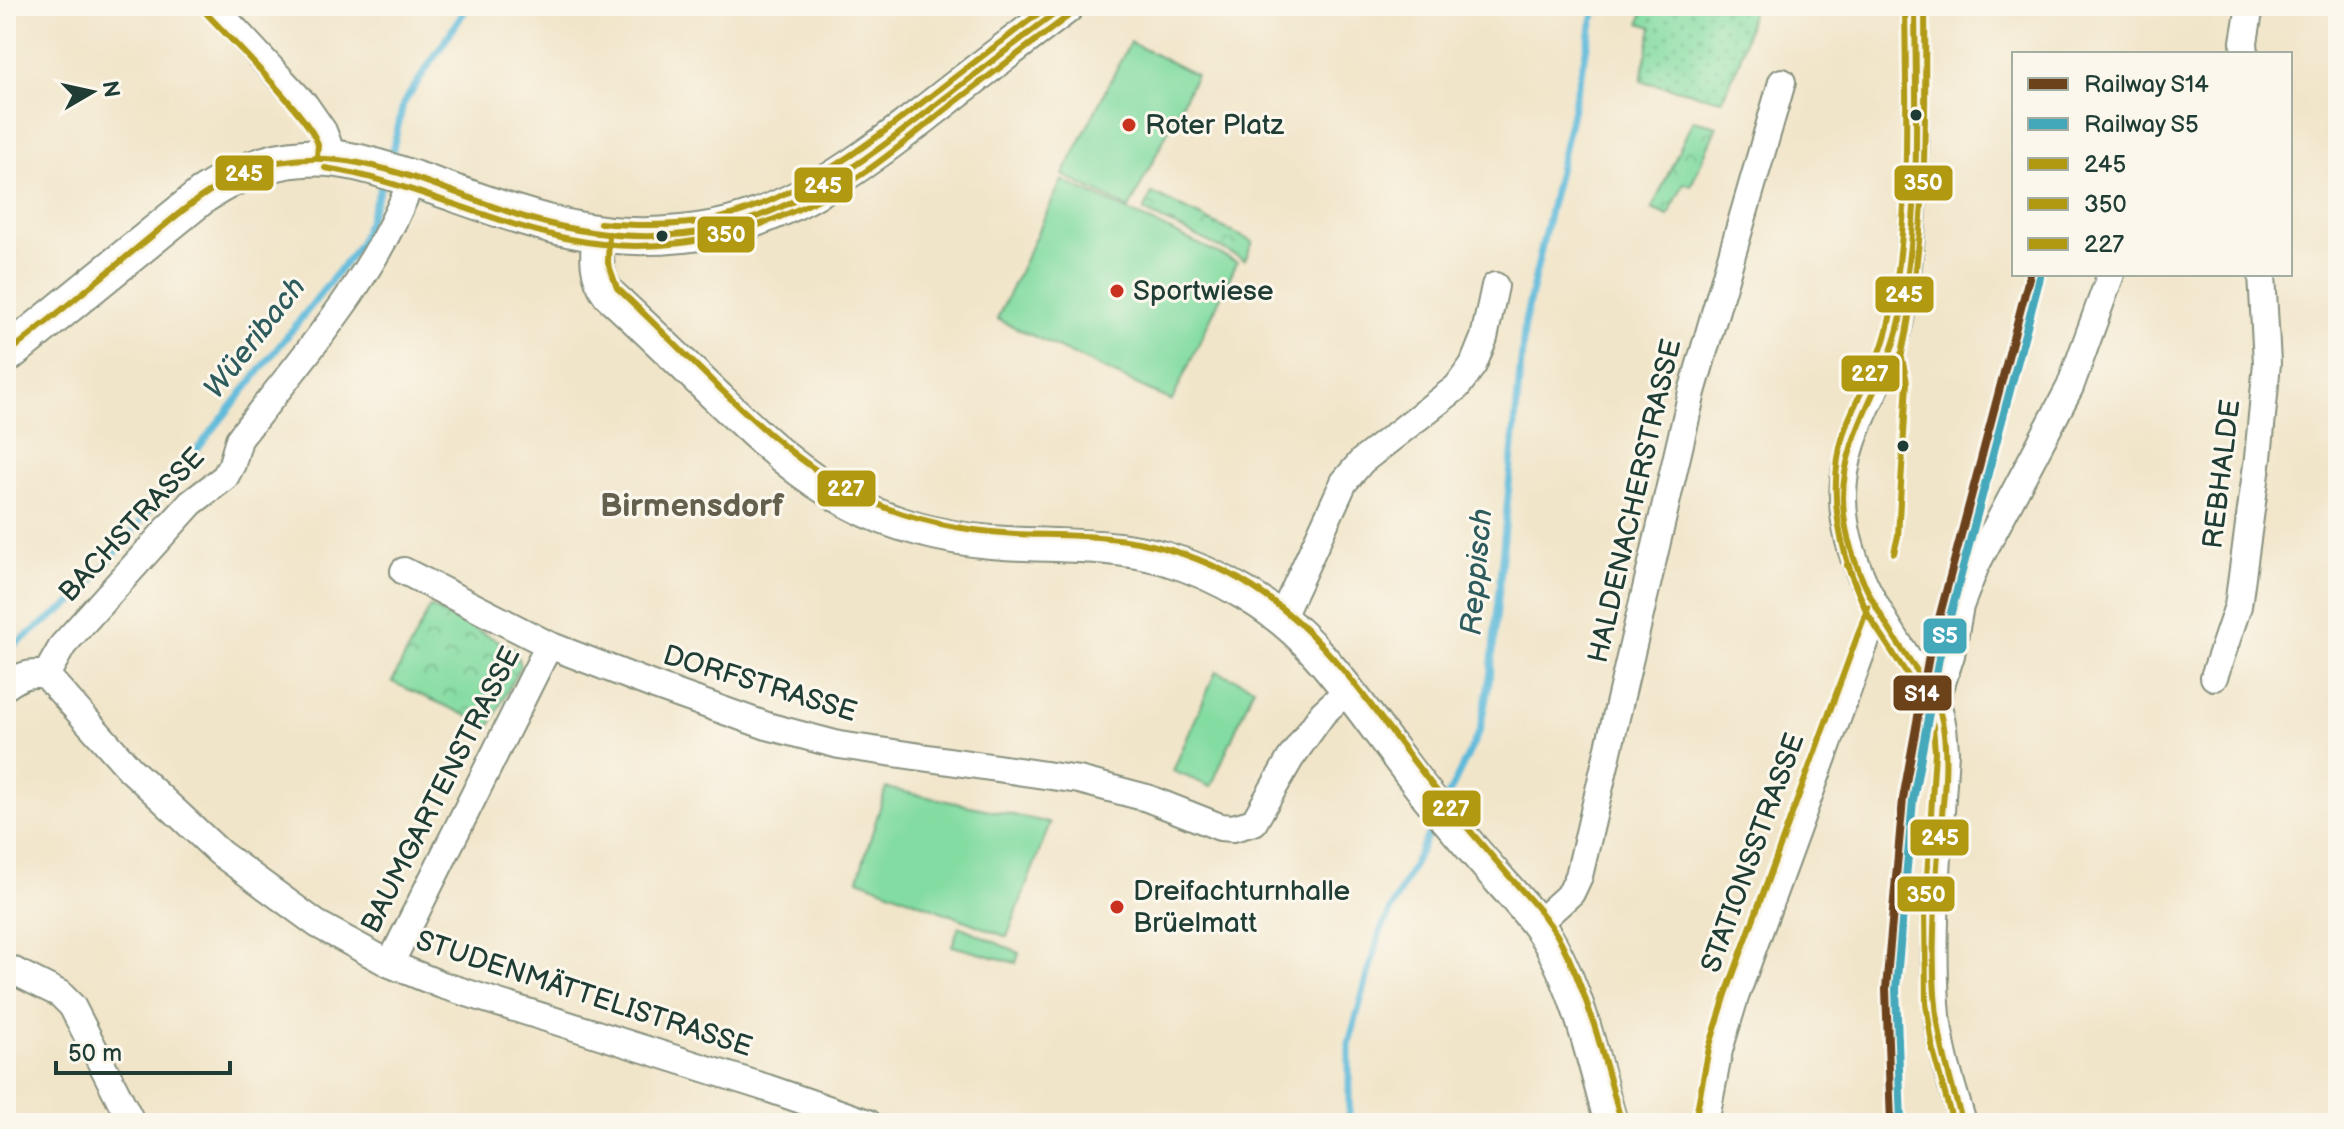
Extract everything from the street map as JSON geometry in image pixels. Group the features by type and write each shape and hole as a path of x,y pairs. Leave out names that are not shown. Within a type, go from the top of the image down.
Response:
{"main road":[{"path":"6,355 203,195 228,178 286,160 327,158 392,172 543,222 599,233 651,235 705,231 741,222 795,201 846,173 1065,6"}],"street":[{"path":"213,6 315,118 328,144 327,158"},
{"path":"1915,6 1915,164 1900,322 1891,356 1861,414 1849,452 1843,498 1856,561 1877,610 1936,701 1943,724 1945,752 1935,930 1936,1006 1946,1065 1963,1123"},
{"path":"2245,52 2250,6"},
{"name":"HALDENACHERSTRASSE","path":"1537,924 1571,893 1579,876 1692,392 1782,82"},
{"name":"BACHSTRASSE","path":"46,675 63,645 180,514 225,477 239,439 364,274 405,197 392,172"},
{"path":"599,233 599,274 609,294 771,448 800,471 852,503 895,522 952,536 989,542 1079,544 1160,557 1187,566 1239,591 1281,619 1314,649 1415,782 1551,944 1571,990 1611,1123"},
{"path":"1936,701 1951,655 1960,606 1976,565 2070,387 2110,276"},
{"name":"REBHALDE","path":"2214,677 2238,606 2258,458 2267,363 2262,276"},
{"path":"1281,619 1344,482 1362,461 1457,387 1473,365 1484,338 1495,286"},
{"name":"DORFSTRASSE","path":"404,571 549,645 767,726 839,745 1091,782 1147,798 1220,827 1233,828 1254,822 1290,759 1323,713 1348,690"},
{"name":"STATIONSSTRASSE","path":"1705,1123 1710,1087 1735,997 1877,610"},
{"name":"BAUMGARTENSTRASSE","path":"390,964 549,645"},
{"path":"6,686 31,672 46,675"},
{"name":"STUDENMÄTTELISTRASSE","path":"46,675 130,769 220,853 317,924 390,964 442,985 868,1123"},
{"path":"6,967 51,989 72,1006 132,1123"}],"green space":[{"path":"1644,6 1753,6 1740,60 1722,100 1641,81 1652,27 1640,23"},
{"name":"Roter Platz","path":"1130,42 1196,75 1129,209 1063,175"},
{"path":"1693,120 1717,126 1691,186 1684,183 1668,216 1652,209"},
{"name":"Sportwiese","path":"1062,180 1237,262 1172,401 997,319"},
{"path":"1152,193 1253,242 1245,260 1144,211"},
{"path":"430,607 515,649 520,666 490,726 392,682"},
{"path":"1216,671 1254,687 1211,787 1173,771"},
{"path":"886,788 1050,823 1007,937 858,879"},
{"path":"959,926 1019,953 1016,963 952,946"}],"waterway":[{"name":"Wüeribach","path":"390,162 403,104 468,6"},
{"name":"Reppisch","path":"1444,804 1480,730 1491,671 1525,321 1596,6"},
{"name":"Wüeribach","path":"6,651 82,595 360,244 383,181"},
{"name":"Reppisch","path":"1349,1123 1349,1043 1380,932 1436,819"}],"rail line":[{"name":"S14","path":"1891,1123 1886,989 1903,799 1929,656 2029,276"},
{"name":"S5","path":"1901,1123 1896,989 1913,800 1939,658 2040,277"}],"transit line":[{"name":"227","path":"600,223 658,225 702,222 775,198 830,169 856,151 1048,6"},
{"name":"245","path":"6,355 205,194 251,170 286,161 322,159 393,171 531,219 600,233 646,236 693,233 749,220 781,207 840,175 896,136 1065,6"},
{"name":"227","path":"1868,614 1844,548 1836,502 1836,479 1844,432 1882,346 1896,285 1905,181 1905,6"},
{"name":"245","path":"1915,6 1916,164 1907,281 1894,343 1850,451 1843,497 1849,540 1864,582 1884,621 1937,703 1942,721 1945,775 1935,908 1935,993 1944,1057 1963,1123"},
{"name":"350","path":"1901,358 1910,314 1920,227 1925,139 1925,6"},
{"name":"350","path":"206,13 301,117 318,145 317,157"},
{"name":"350","path":"325,168 387,182 508,223 570,239 608,245 646,246 720,236 792,212 859,176 1071,14"},
{"name":"227","path":"609,234 608,263 617,288 738,406 803,461 837,484 889,509 960,528 997,533 1111,538 1167,549 1216,567 1258,591 1295,619 1357,687 1446,802 1556,933 1588,1007 1621,1120"},
{"name":"350","path":"1894,553 1898,536 1907,382 1901,354"},
{"name":"350","path":"1847,565 1868,615 1927,705 1933,726 1935,752 1925,909 1926,1003 1933,1051 1953,1123"},
{"name":"227","path":"1695,1121 1709,1048 1726,994 1868,607"}],"place":[{"name":"Roter Platz","path":"1129,125"},
{"name":"Sportwiese","path":"1117,291"},
{"name":"Dreifachturnhalle Brüelmatt","path":"1117,907"}],"district":[{"name":"Birmensdorf","path":"692,506"}]}
